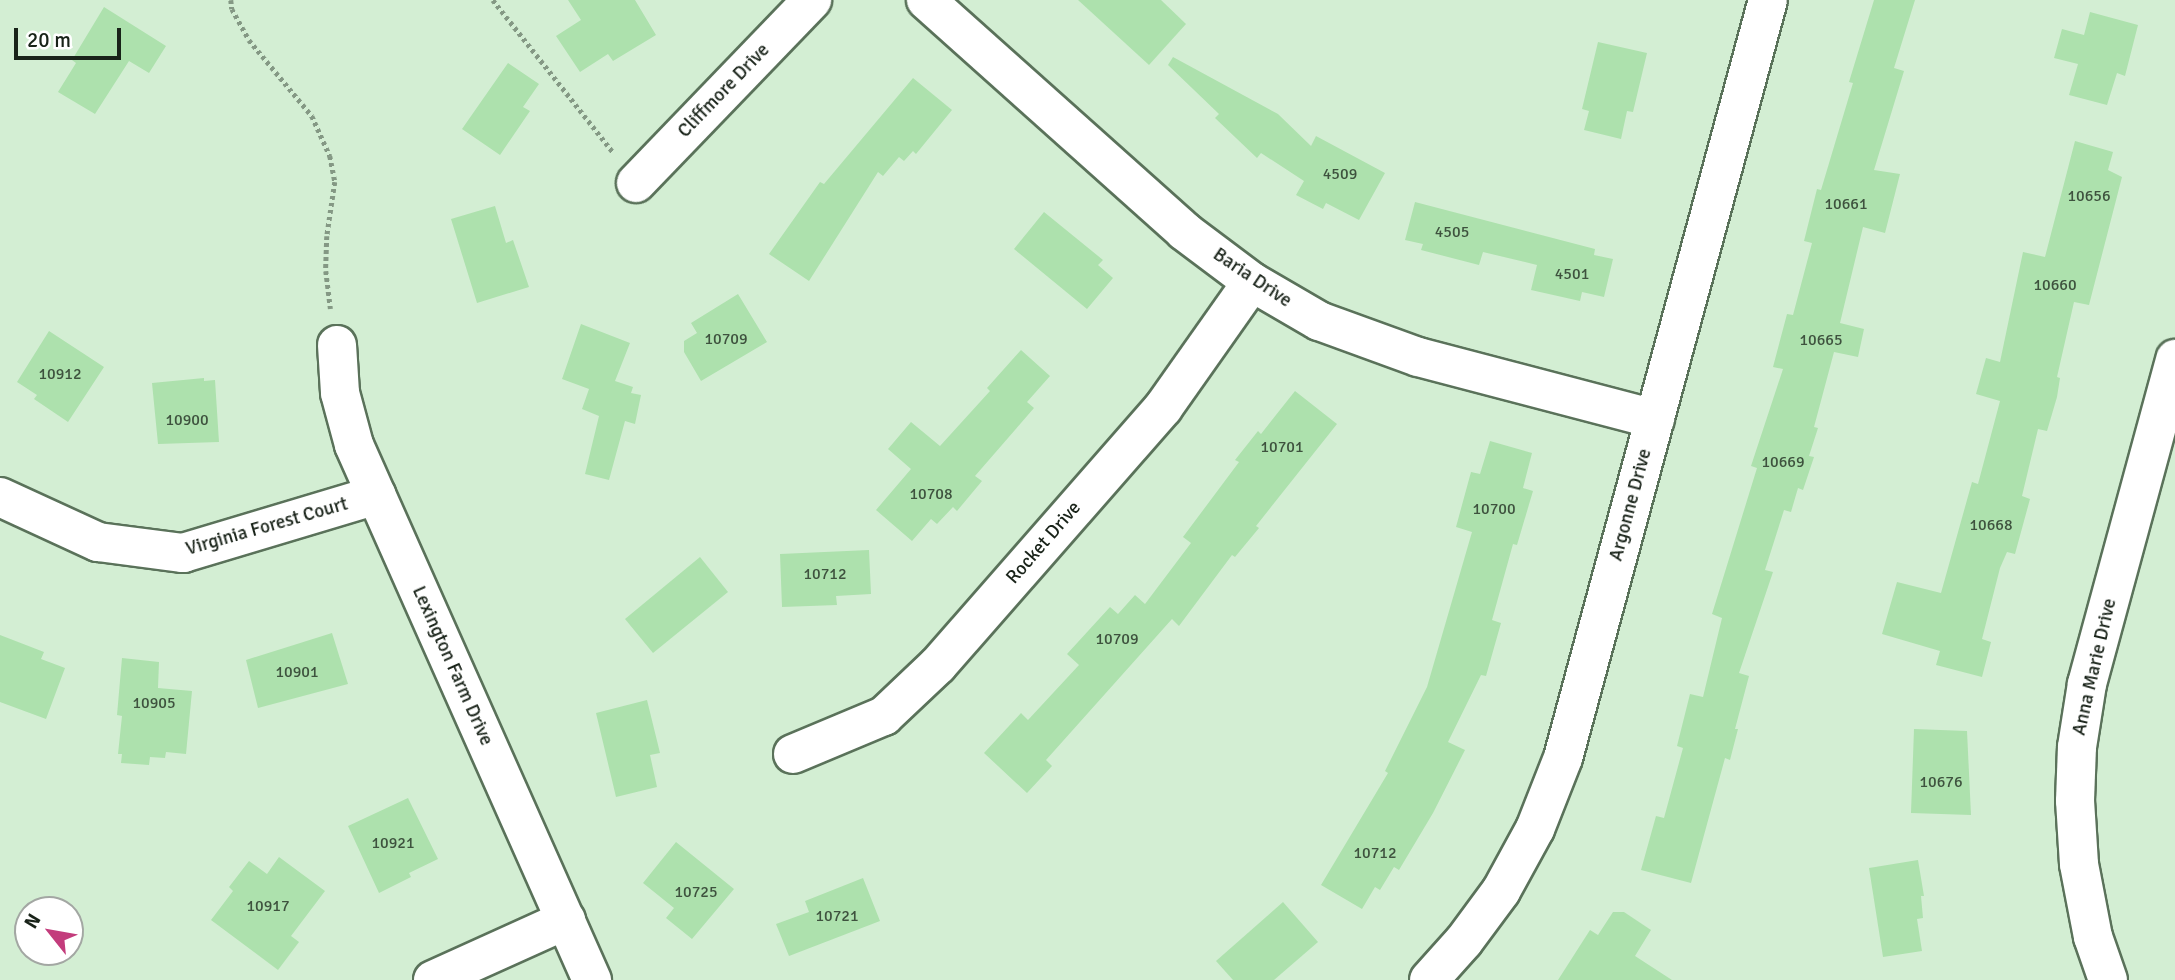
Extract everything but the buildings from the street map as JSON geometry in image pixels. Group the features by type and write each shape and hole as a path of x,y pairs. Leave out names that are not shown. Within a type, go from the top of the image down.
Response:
{"street":[{"name":"Cliffmore Drive","path":"636,183 812,0"},
{"name":"Baria Drive","path":"926,0 1184,231 1252,282 1319,321 1373,343 1655,419"},
{"name":"Argonne Drive","path":"1429,980 1464,941 1500,891 1535,829 1563,758 1768,0"},
{"name":"Rocket Drive","path":"793,754 884,716 938,665 1163,408 1252,282"},
{"name":"Lexington Farm Drive","path":"337,345 340,393 354,445 592,980"},
{"name":"Anna Marie Drive","path":"2108,980 2093,937 2079,864 2075,801 2077,747 2087,684 2175,359"},
{"name":"Virginia Forest Court","path":"0,497 98,542 183,553 376,495"},
{"path":"433,980 566,920"}],"path":[{"path":"230,0 249,40 312,116 330,156 335,182 327,236 326,271 337,345"},
{"path":"493,0 636,183"}]}
